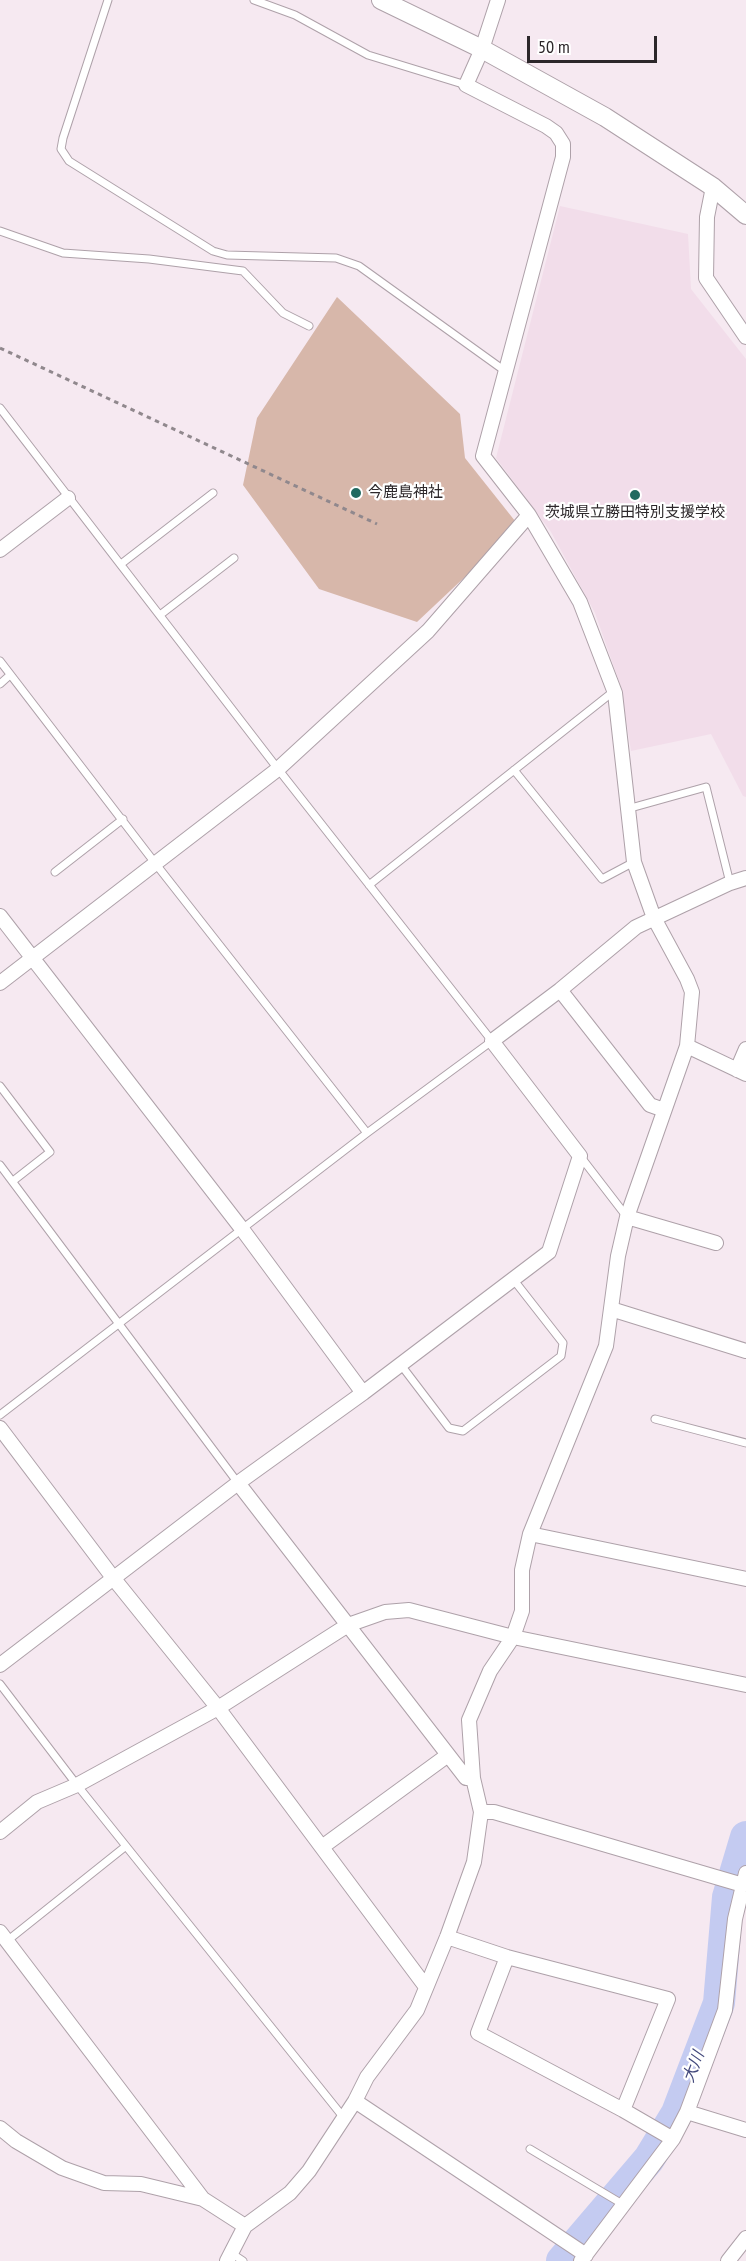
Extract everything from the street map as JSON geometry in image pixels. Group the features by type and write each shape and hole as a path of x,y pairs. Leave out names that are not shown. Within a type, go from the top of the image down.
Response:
{"street":[{"path":"381,0 482,49 605,117 713,187 746,215"},
{"path":"234,2258 245,2226 290,2193 309,2171 355,2101 367,2077 417,2010 447,1937 474,1862 482,1812 473,1778 469,1720 490,1671 513,1637 522,1611 522,1570 530,1534 606,1346 618,1256 627,1217 687,1046 692,992 654,918 634,862 615,693 580,602 529,514 483,456 563,157 563,144 556,133 466,85 482,49 498,0"},
{"path":"713,187 707,217 706,278 745,334"},
{"path":"0,550 68,498"},
{"path":"0,983 278,769 428,631 529,514"},
{"path":"0,1665 238,1483 401,1365 549,1252 580,1156 492,1041 560,990 636,927 730,883 746,878"},
{"path":"0,916 242,1229 363,1393"},
{"path":"560,990 650,1105 664,1110"},
{"path":"687,1046 741,1072 746,1049"},
{"path":"627,1217 716,1243"},
{"path":"611,1309 746,1351"},
{"path":"0,1428 114,1579 218,1708 426,1987"},
{"path":"238,1483 466,1778 473,1778"},
{"path":"530,1534 746,1579"},
{"path":"0,1832 37,1802 77,1785 218,1708 348,1625 385,1612 409,1610 513,1637 746,1685"},
{"path":"322,1848 448,1755"},
{"path":"355,2101 584,2258 673,2139 687,2112 725,2010 735,1919 745,1879 494,1812 482,1812"},
{"path":"4,1936 203,2199"},
{"path":"447,1937 507,1957 668,1999 623,2110"},
{"path":"507,1957 478,2033 673,2139"},
{"path":"687,2112 746,2130"},
{"path":"0,2128 16,2141 62,2168 104,2183 141,2184 203,2199 245,2226"},
{"path":"728,2261 746,2238"}],"lane":[{"path":"108,0 63,138 61,149 69,160 213,251 226,255 336,258 359,266 505,371"},
{"path":"254,0 295,15 368,55 466,85"},
{"path":"0,231 63,254 149,259 243,271 283,313 309,326"},
{"path":"0,408 278,769 492,1041 367,1133 0,1414"},
{"path":"121,564 213,493"},
{"path":"160,615 234,558"},
{"path":"0,661 123,819 154,863 367,1133"},
{"path":"0,684 10,675"},
{"path":"369,885 609,695 615,693"},
{"path":"514,770 602,879 634,862"},
{"path":"627,809 706,787 730,883"},
{"path":"55,872 123,819"},
{"path":"0,1086 50,1152 13,1181"},
{"path":"580,1156 627,1217"},
{"path":"0,1165 238,1483"},
{"path":"401,1365 449,1428 463,1431 561,1356 563,1343 513,1279"},
{"path":"655,1419 746,1443"},
{"path":"0,1684 77,1785 344,2118"},
{"path":"4,1936 126,1846"},
{"path":"530,2149 624,2205"}],"path":[{"path":"0,348 377,524"}],"shaded area":[{"name":"茨城県立勝田特別支援学校","path":"560,206 688,234 691,289 746,359 746,797 743,796 711,734 631,751 621,687 595,613 551,532 496,458"},
{"path":"337,297 460,414 465,458 519,526 417,622 319,589 243,485 257,418"}],"waterway":[{"name":"大川","path":"562,2261 649,2159 677,2113 719,2003 728,1897 746,1837"}],"place":[{"name":"今鹿島神社","path":"356,493"},
{"name":"茨城県立勝田特別支援学校","path":"635,495"}]}
